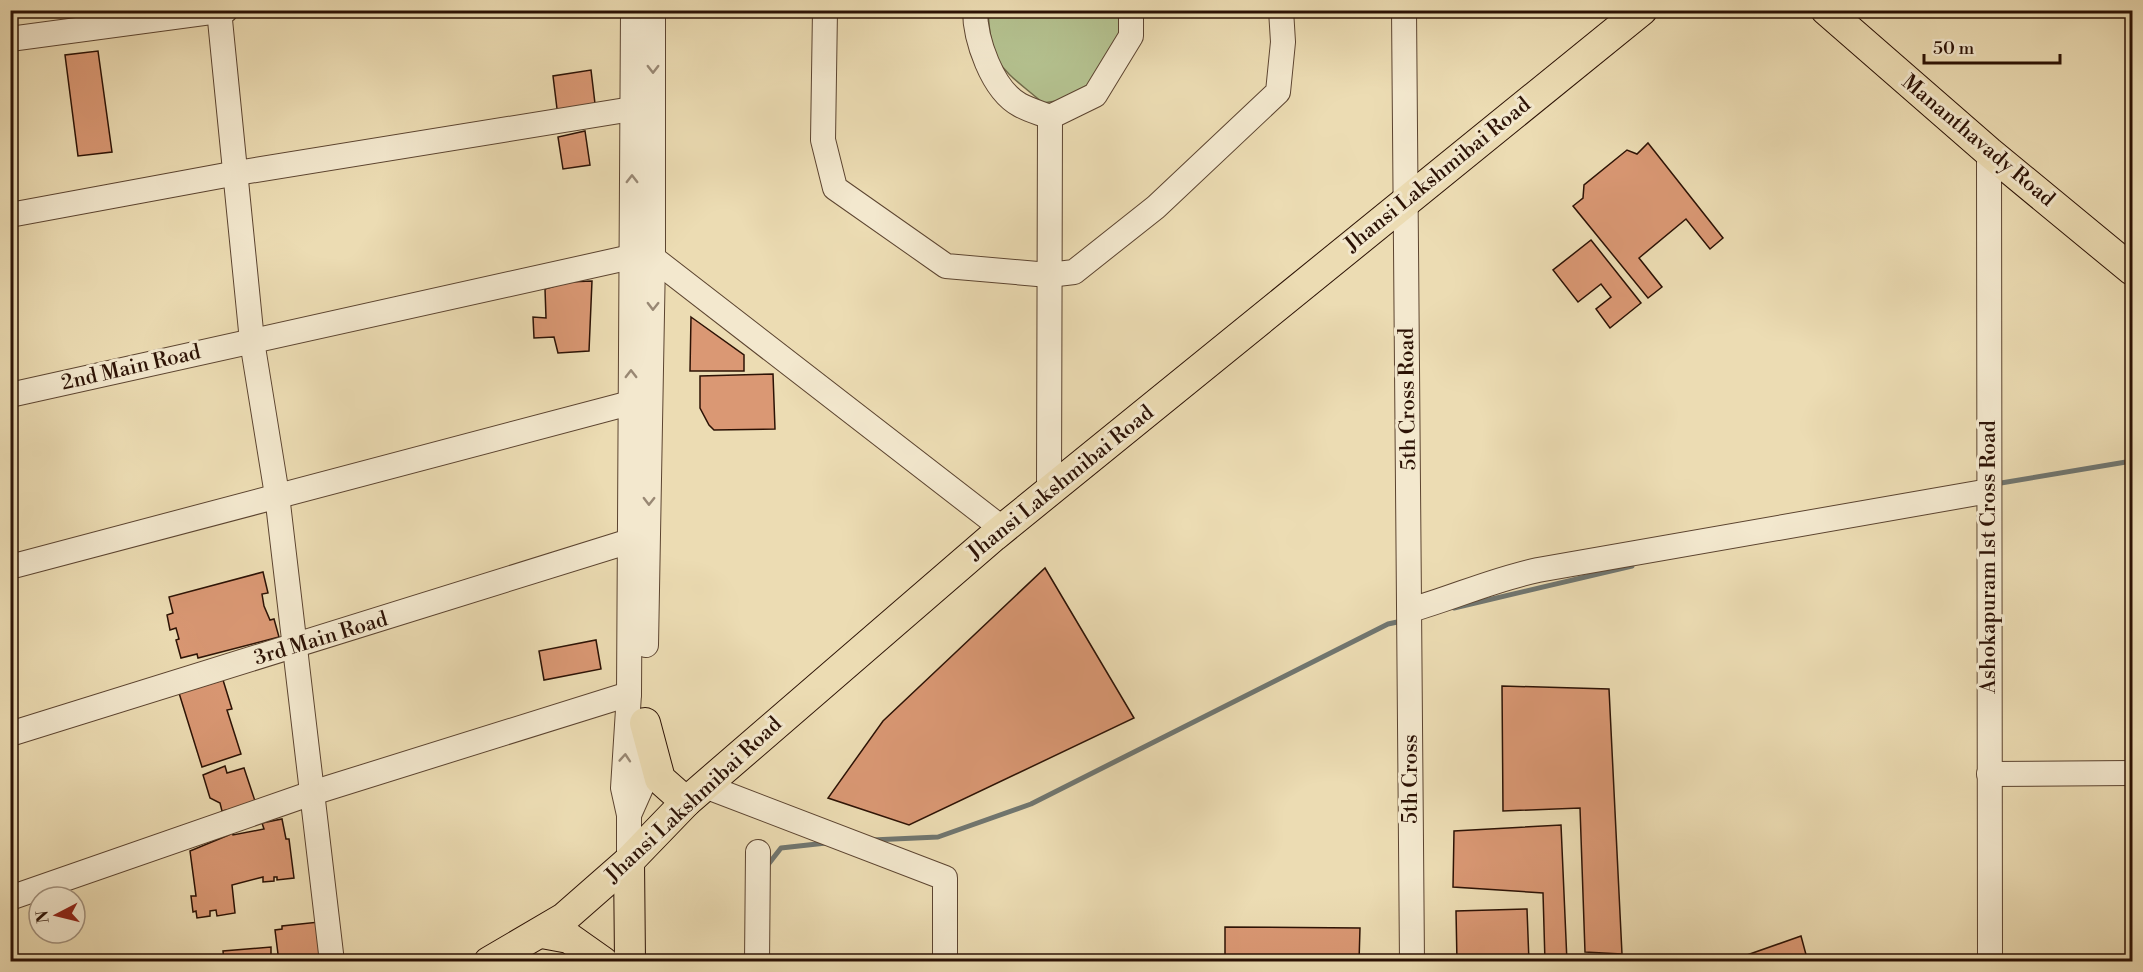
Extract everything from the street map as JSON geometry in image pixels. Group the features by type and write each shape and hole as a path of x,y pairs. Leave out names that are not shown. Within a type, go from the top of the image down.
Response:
{"main road":[{"name":"Jhansi Lakshmibai Road","path":"489,962 542,933 564,918 629,861 695,794 1003,529 1642,10"},
{"name":"Mananthavady Road","path":"1826,10 1989,152 2133,270"},
{"path":"645,723 660,779 695,794"},
{"path":"629,861 630,962"},
{"path":"542,933 569,938 603,962"}],"street":[{"path":"629,815 641,788 645,723 642,257 632,109 633,10"},
{"path":"629,861 629,815 623,788 629,694 630,403 642,257 653,10"},
{"path":"825,10 823,140 835,188 946,266 1049,275 1074,272 1156,207 1278,92 1283,42 1281,10"},
{"path":"975,10 975,28 990,73 1017,104 1050,117 1095,95 1131,36 1131,10"},
{"name":"5th Cross Road","path":"1404,10 1410,603"},
{"path":"10,39 222,11 252,341 277,495 332,962"},
{"path":"10,215 237,173 632,109"},
{"path":"1049,492 1050,117"},
{"name":"Ashokapuram 1st Cross Road","path":"1989,152 1990,962"},
{"path":"642,257 1003,529"},
{"name":"2nd Main Road","path":"10,395 642,257"},
{"path":"10,567 630,403"},
{"path":"1410,603 1452,598 1500,578 1538,570 1989,488"},
{"name":"3rd Main Road","path":"10,734 630,542"},
{"name":"5th Cross","path":"1410,603 1412,962"},
{"path":"10,898 312,793 629,694"},
{"path":"1989,774 2133,772"},
{"path":"695,794 945,878 945,962"},
{"path":"757,962 758,852"}],"green space":[{"path":"988,11 1119,11 1120,32 1083,97 1043,103 1008,74 1001,65 992,44"}],"building":[{"path":"98,51 112,152 78,156 65,55"},
{"path":"591,70 596,112 558,117 553,76"},
{"path":"585,131 590,165 563,169 558,137"},
{"path":"1648,143 1723,238 1710,249 1686,219 1639,258 1662,287 1648,298 1573,206 1583,198 1584,185 1627,150 1637,154"},
{"path":"1591,240 1641,303 1610,328 1596,309 1611,297 1601,284 1578,302 1553,270"},
{"path":"592,281 589,351 558,353 554,337 534,338 533,317 546,318 545,289 568,282"},
{"path":"691,317 744,355 744,371 690,371"},
{"path":"773,374 775,429 714,430 709,425 700,408 700,376"},
{"path":"1045,568 1134,718 909,825 828,798 883,721"},
{"path":"263,572 268,593 262,594 264,606 270,620 274,619 279,637 198,658 197,654 181,658 176,640 179,639 176,628 170,630 167,615 173,613 169,597"},
{"path":"596,640 601,669 544,680 539,651"},
{"path":"223,680 232,709 227,710 241,754 202,767 179,693"},
{"path":"1502,686 1609,689 1622,954 1585,952 1580,808 1503,811"},
{"path":"225,766 227,773 244,768 258,810 236,808 222,811 220,803 210,798 203,775"},
{"path":"282,819 286,839 289,839 294,878 277,880 277,877 274,877 274,881 263,882 263,877 232,885 235,913 217,916 216,910 210,911 210,916 197,918 196,911 193,912 191,896 196,896 190,851 229,835 231,829 233,835 264,829 262,823"},
{"path":"1561,825 1567,962 1545,962 1543,893 1453,887 1454,831"},
{"path":"1527,909 1529,962 1457,962 1456,911"},
{"path":"319,922 324,962 279,962 275,930 282,929 282,926"},
{"path":"1225,927 1360,928 1359,962 1197,962 1225,959"},
{"path":"1801,936 1808,962 1727,962"},
{"path":"271,947 271,962 224,962 223,951"}],"waterway":[{"path":"1995,484 2132,461"},
{"path":"1454,608 1632,566"},
{"path":"872,840 938,837 1031,804 1388,624 1402,621"},
{"path":"767,866 781,848 826,843"}]}
